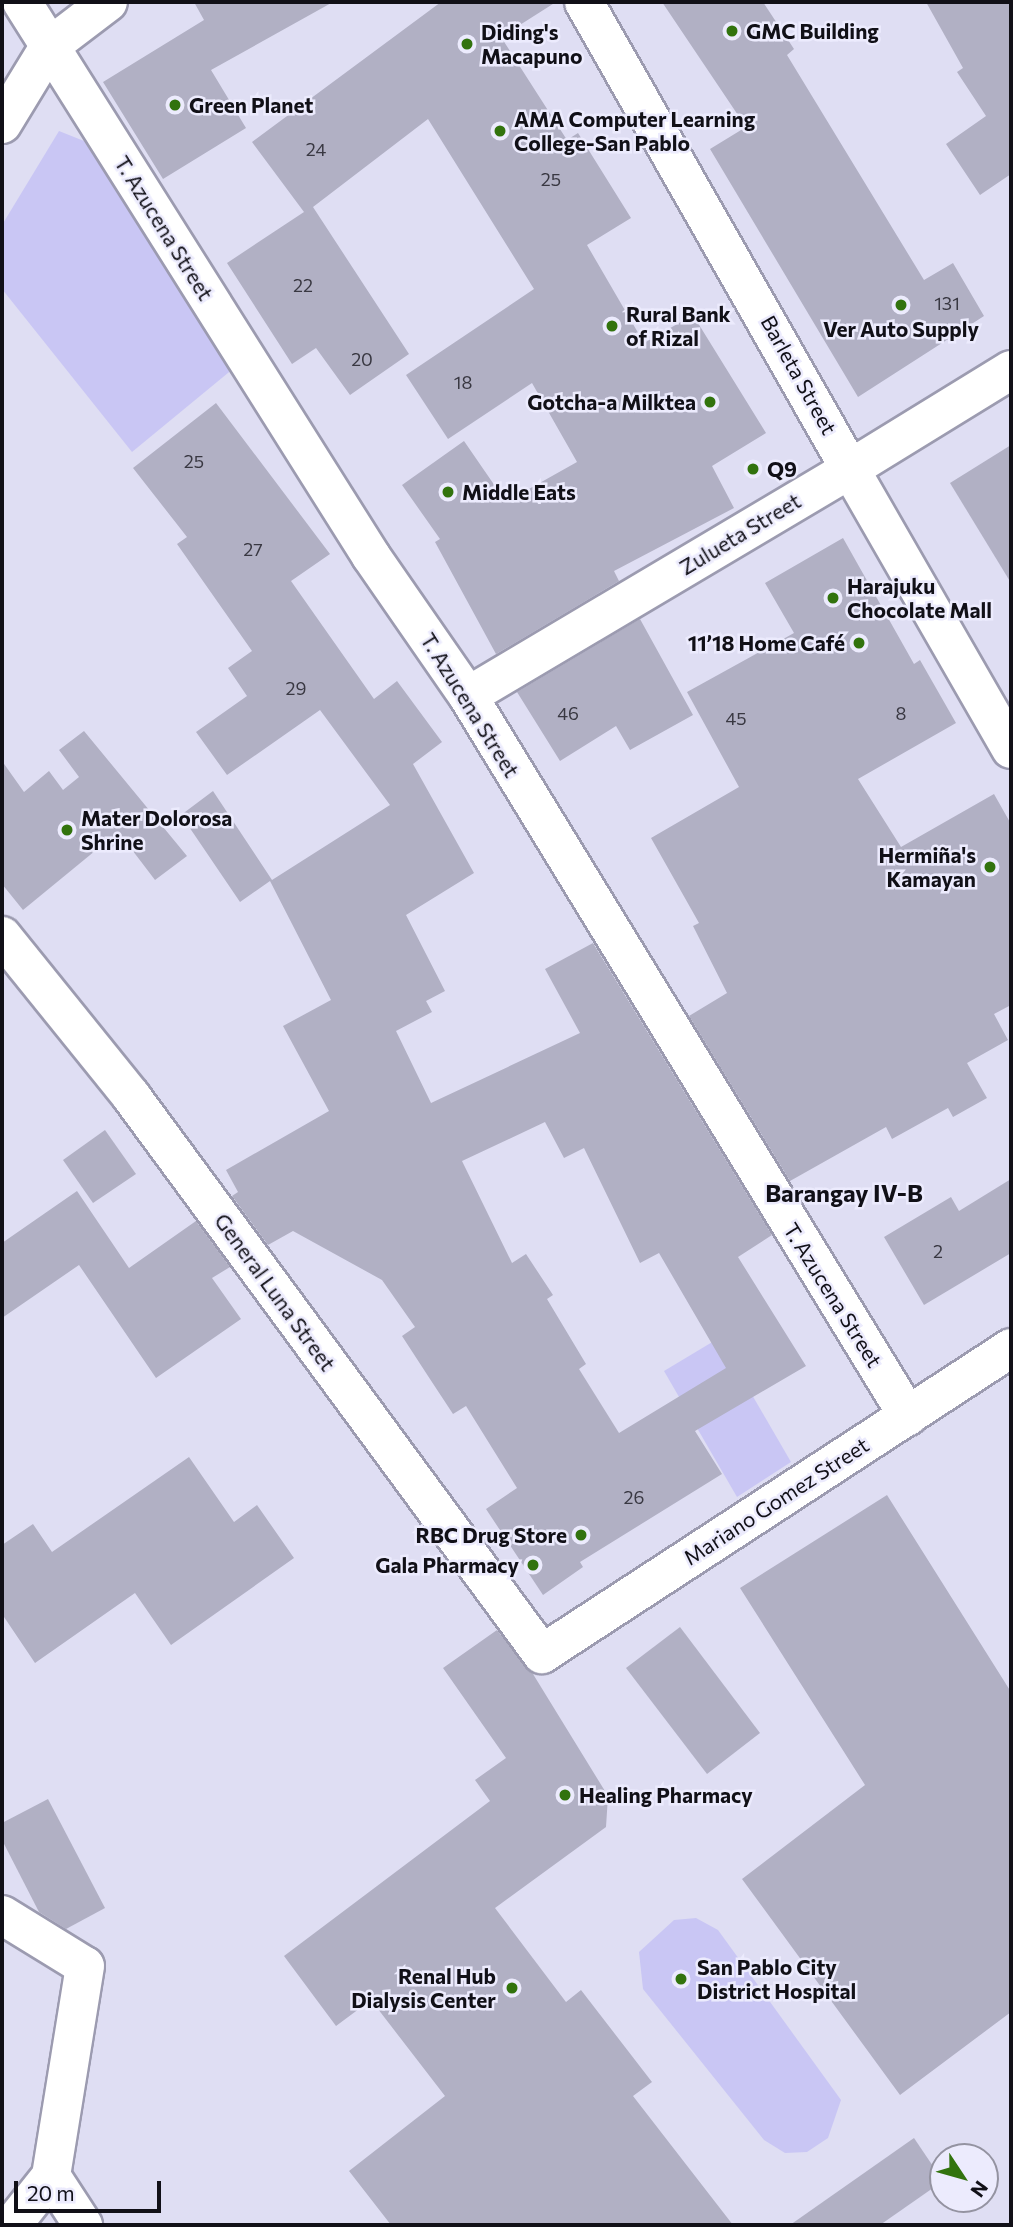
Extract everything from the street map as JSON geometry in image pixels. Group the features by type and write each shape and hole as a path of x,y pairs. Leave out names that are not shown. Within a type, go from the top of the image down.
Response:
{"street":[{"name":"T. Azucena Street","path":"22,2 371,556 468,696 908,1416"},
{"path":"2,124 49,47 108,2"},
{"name":"Barleta Street","path":"584,2 1011,749"},
{"name":"Zulueta Street","path":"468,696 1011,370"},
{"name":"General Luna Street","path":"2,936 131,1096 542,1654"},
{"name":"Mariano Gomez Street","path":"542,1654 1011,1348"},
{"path":"2,1915 85,1966 51,2176 12,2225"},
{"path":"51,2176 83,2225"}],"shaded area":[{"path":"59,131 84,141 234,368 132,452 2,289 2,225"},
{"path":"719,1338 791,1462 737,1497 664,1371"},
{"path":"696,1918 718,1930 841,2100 828,2138 807,2152 785,2153 764,2140 643,1989 639,1952 674,1920"}],"building":[{"name":"Green Planet","path":"194,2 333,2 211,70 246,128 163,179 103,82 204,20"},
{"path":"441,2 556,2 501,37 567,140 578,133 631,218 587,245 644,343 693,315 766,433 712,466 734,508 614,571 619,581 496,654 435,542 440,539 402,485 464,441 506,502 577,462 532,383 448,439 406,375 534,289 428,119 313,207 409,354 350,395 316,348 292,364 227,263 304,212 252,142"},
{"path":"662,2 763,2 794,49 787,55 924,280 953,263 984,316 858,397 710,149 746,127"},
{"path":"926,2 1011,2 1011,174 980,195 946,144 986,116 957,72 963,68"},
{"path":"216,403 330,554 291,581 374,699 397,681 442,742 413,764 474,873 406,915 445,991 426,1001 432,1012 396,1031 431,1103 580,1033 545,969 593,943 772,1235 738,1257 806,1366 695,1431 722,1474 580,1562 583,1567 543,1595 486,1509 517,1488 466,1406 453,1414 402,1336 415,1327 382,1280 293,1231 268,1245 232,1196 238,1192 226,1170 329,1111 283,1026 331,1000 270,881 240,902 181,815 213,791 272,880 390,805 320,710 227,775 196,732 247,696 228,668 252,651 177,544 187,537 133,468","holes":["545,1122 564,1158 584,1148 640,1263 659,1253 726,1368 619,1433 579,1369 586,1364 547,1299 553,1295 526,1254 512,1263 462,1161"]},
{"path":"1011,445 1011,583 950,483"},
{"path":"843,538 914,664 920,660 956,723 858,779 901,847 994,794 1011,824 1011,1005 994,1014 1008,1040 967,1063 987,1098 953,1117 948,1108 892,1139 886,1127 790,1181 689,1016 727,993 693,926 699,923 651,838 739,787 687,692 794,633 765,583"},
{"path":"640,619 693,715 630,750 616,726 560,761 517,692"},
{"name":"Mater Dolorosa Shrine","path":"84,731 187,856 155,880 123,838 106,853 101,846 23,910 2,884 2,761 24,792 49,771 63,790 79,777 59,750"},
{"path":"105,1130 136,1174 93,1203 63,1160"},
{"path":"1011,1179 1011,1253 924,1305 884,1237 951,1197 959,1211"},
{"path":"77,1191 129,1268 196,1221 230,1267 212,1278 241,1319 156,1378 79,1265 2,1318 2,1243"},
{"path":"189,1457 234,1522 257,1505 294,1558 171,1645 135,1593 35,1663 2,1614 2,1545 33,1524 52,1552"},
{"path":"887,1495 1011,1692 1011,2012 900,2095 742,1879 865,1785 740,1588"},
{"path":"680,1627 760,1733 707,1774 626,1668"},
{"path":"497,1630 533,1674 608,1796 606,1827 495,1908 566,2002 581,1990 652,2082 633,2096 733,2225 391,2225 349,2171 445,2096 371,2000 336,2026 284,1956 490,1801 475,1780 506,1758 443,1668"},
{"path":"48,1799 105,1908 66,1929 39,1912 2,1840 2,1823"},
{"path":"914,2138 929,2160 929,2191 880,2225 790,2225"}],"place":[{"name":"GMC Building","path":"732,31"},
{"name":"Diding's Macapuno","path":"467,44"},
{"name":"Green Planet","path":"175,105"},
{"name":"AMA Computer Learning College-San Pablo","path":"500,131"},
{"name":"Ver Auto Supply","path":"901,305"},
{"name":"Rural Bank of Rizal","path":"612,326"},
{"name":"Gotcha-a Milktea","path":"710,402"},
{"name":"Q9","path":"753,469"},
{"name":"Middle Eats","path":"448,492"},
{"name":"Harajuku Chocolate Mall","path":"833,598"},
{"name":"11’18 Home Café","path":"859,643"},
{"name":"Mater Dolorosa Shrine","path":"67,830"},
{"name":"Hermiña's Kamayan","path":"990,867"},
{"name":"RBC Drug Store","path":"581,1535"},
{"name":"Gala Pharmacy","path":"533,1565"},
{"name":"Healing Pharmacy","path":"565,1795"},
{"name":"San Pablo City District Hospital","path":"681,1979"},
{"name":"Renal Hub Dialysis Center","path":"512,1988"}],"district":[{"name":"Barangay IV-B","path":"844,1193"}]}
